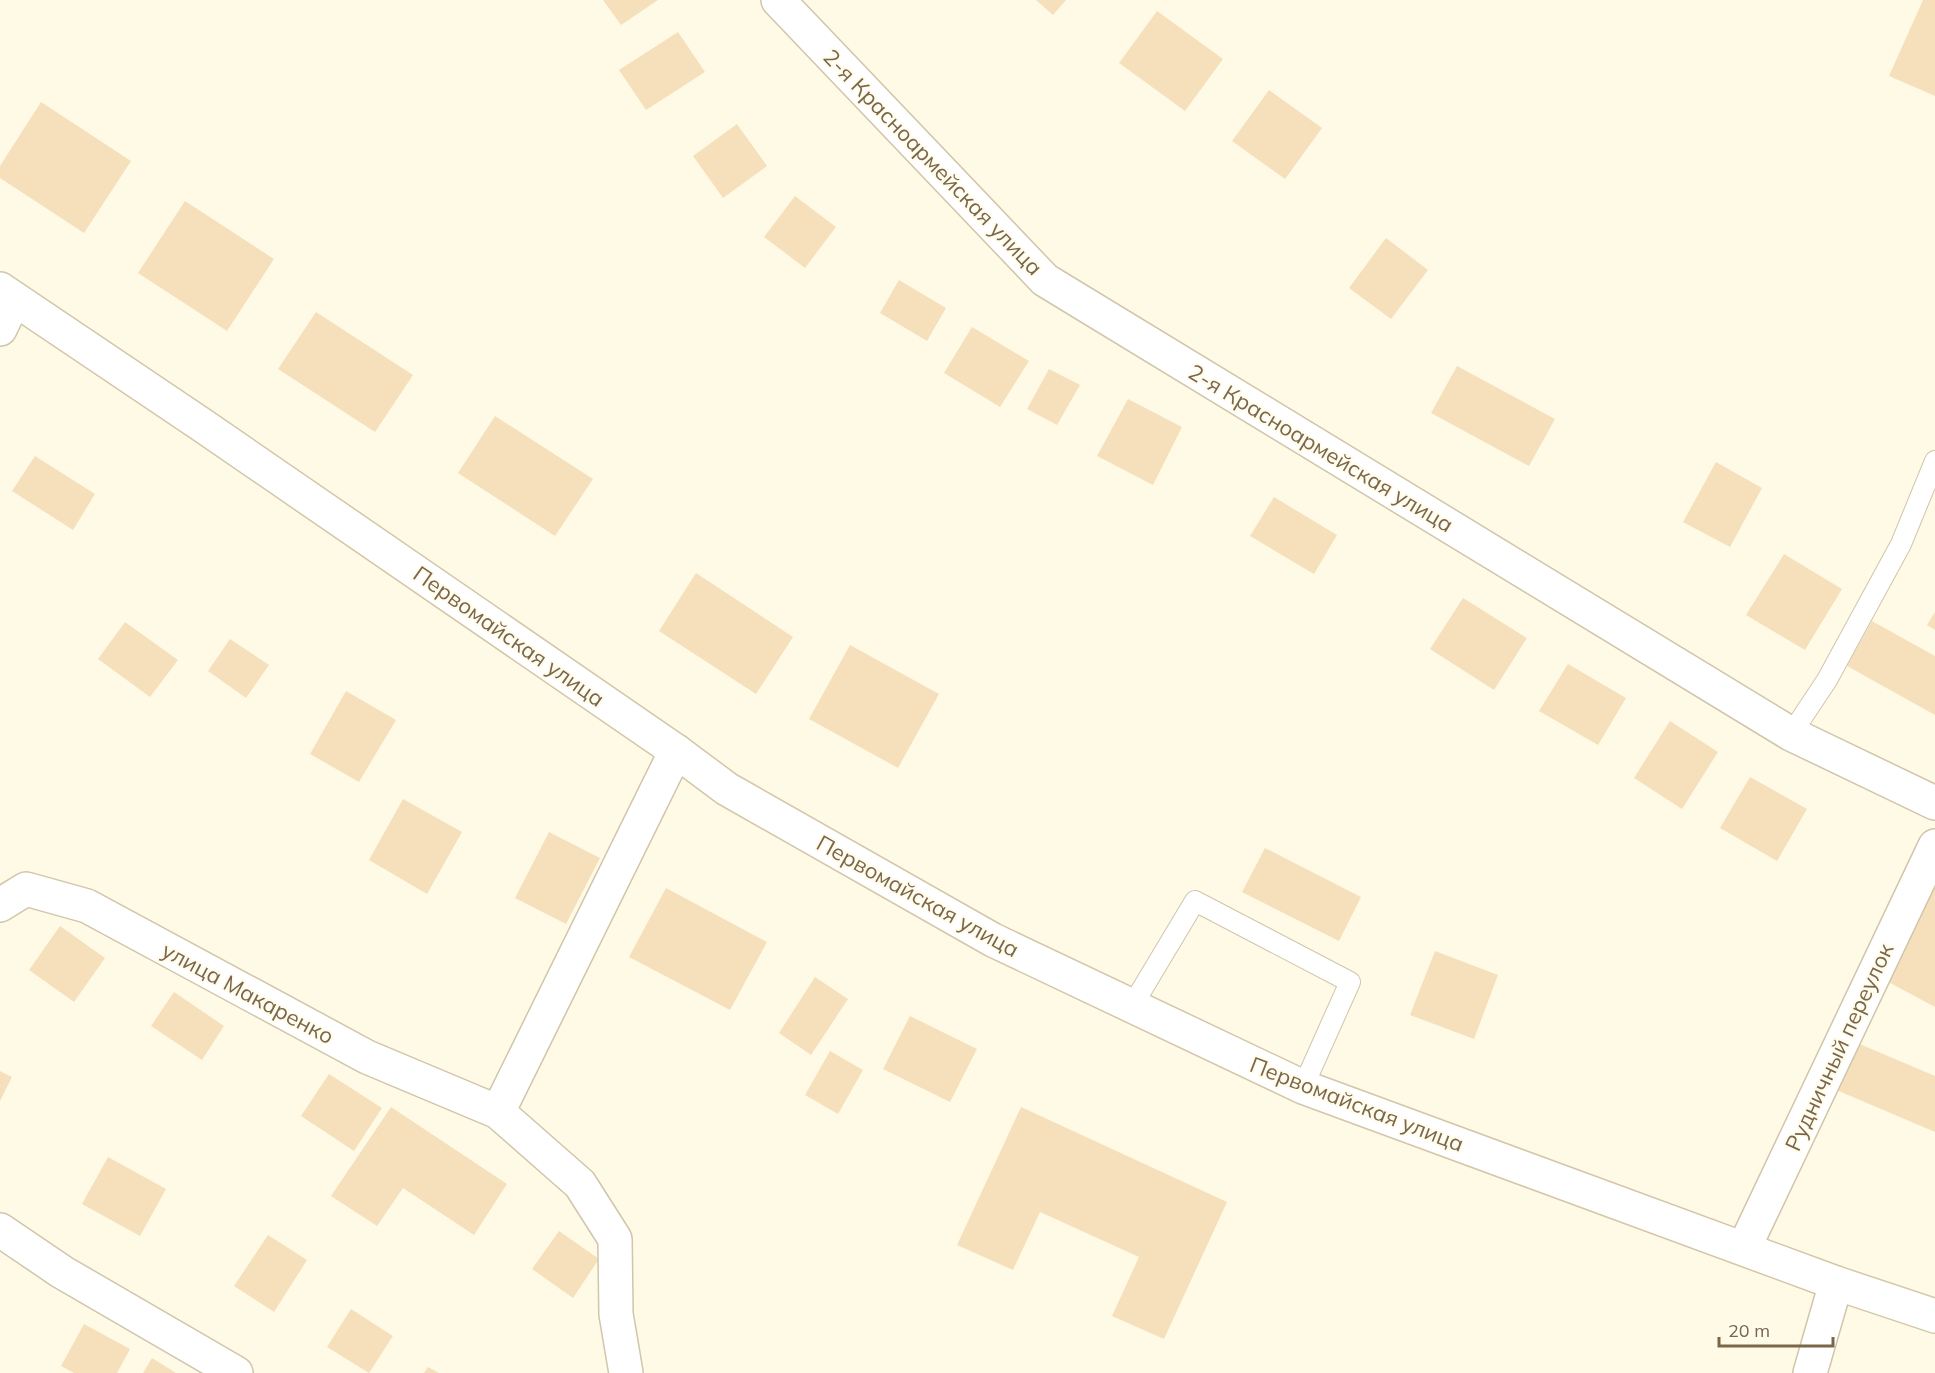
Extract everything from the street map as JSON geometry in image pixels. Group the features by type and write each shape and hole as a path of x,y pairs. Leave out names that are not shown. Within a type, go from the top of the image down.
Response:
{"street":[{"name":"2-я Красноармейская улица","path":"778,0 1045,280 1791,734 1935,803"},
{"path":"0,329 7,294"},
{"name":"Первомайская улица","path":"7,294 202,425 676,751 727,789 983,935 1303,1087 1836,1283 1935,1316"},
{"path":"498,1112 676,751"},
{"name":"Рудничный переулок","path":"1744,1248 1935,846"},
{"name":"улица Макаренко","path":"0,905 27,890 87,906 367,1057 498,1112 580,1184 615,1239 616,1314 627,1373"},
{"path":"0,1230 62,1272 236,1373"},
{"path":"1810,1373 1836,1283"}],"lane":[{"path":"1791,734 1827,680 1901,544 1935,461"},
{"path":"1132,1006 1195,901 1350,982 1303,1087"}],"building":[{"path":"603,0 658,0 621,25"},
{"path":"1036,0 1066,0 1053,15"},
{"path":"1923,0 1935,0 1935,96 1889,76"},
{"path":"1157,11 1223,59 1185,111 1119,63"},
{"path":"678,32 705,72 646,110 619,70"},
{"path":"1269,90 1322,128 1285,179 1232,141"},
{"path":"41,102 131,161 84,233 0,178 0,166"},
{"path":"737,124 767,166 723,198 693,156"},
{"path":"795,196 836,227 805,268 764,237"},
{"path":"185,201 274,259 227,331 138,273"},
{"path":"1386,238 1428,270 1391,319 1349,288"},
{"path":"899,280 946,308 927,341 880,313"},
{"path":"316,312 413,375 375,432 278,369"},
{"path":"972,327 1029,361 1000,407 944,373"},
{"path":"1457,366 1555,419 1529,466 1431,413"},
{"path":"1049,369 1080,385 1057,425 1027,409"},
{"path":"1128,399 1182,427 1153,485 1097,456"},
{"path":"495,416 593,479 555,536 458,473"},
{"path":"35,456 95,494 73,530 12,491"},
{"path":"1716,462 1762,488 1730,547 1683,522"},
{"path":"1274,497 1337,535 1314,574 1250,536"},
{"path":"1784,554 1842,589 1805,650 1746,615"},
{"path":"696,573 793,637 756,694 659,631"},
{"path":"1463,598 1527,638 1494,690 1430,649"},
{"path":"1935,612 1935,630 1927,625"},
{"path":"1872,621 1935,656 1935,715 1847,666"},
{"path":"125,622 178,660 150,697 98,659"},
{"path":"230,639 269,665 246,698 208,671"},
{"path":"850,645 939,694 898,768 809,719"},
{"path":"1568,664 1626,698 1598,745 1539,711"},
{"path":"346,691 396,720 359,782 310,754"},
{"path":"1670,721 1718,752 1682,809 1634,778"},
{"path":"1750,777 1807,809 1777,861 1720,828"},
{"path":"403,799 462,832 427,894 369,860"},
{"path":"549,832 600,858 566,924 515,898"},
{"path":"1265,848 1361,897 1339,941 1242,892"},
{"path":"1927,884 1935,888 1935,1007 1879,977"},
{"path":"666,888 767,942 730,1010 629,957"},
{"path":"60,926 105,958 74,1002 29,970"},
{"path":"1435,951 1498,975 1474,1039 1410,1015"},
{"path":"815,977 848,999 811,1055 779,1033"},
{"path":"174,992 224,1026 202,1060 151,1026"},
{"path":"910,1016 977,1049 950,1102 883,1069"},
{"path":"1855,1042 1935,1076 1935,1132 1834,1089"},
{"path":"830,1051 863,1070 838,1114 805,1095"},
{"path":"0,1071 12,1077 0,1101"},
{"path":"329,1074 382,1108 354,1151 301,1116"},
{"path":"391,1107 507,1184 474,1235 403,1188 377,1226 331,1196"},
{"path":"1021,1107 1227,1202 1164,1339 1112,1316 1139,1257 1040,1212 1013,1270 957,1245"},
{"path":"108,1157 166,1189 140,1236 82,1204"},
{"path":"559,1231 599,1259 573,1298 532,1269"},
{"path":"268,1235 307,1260 274,1312 234,1286"},
{"path":"351,1309 393,1336 369,1373 327,1347"},
{"path":"84,1324 130,1349 117,1373 74,1373 61,1366"},
{"path":"152,1358 176,1373 143,1373"},
{"path":"428,1367 439,1373 424,1373"}]}
